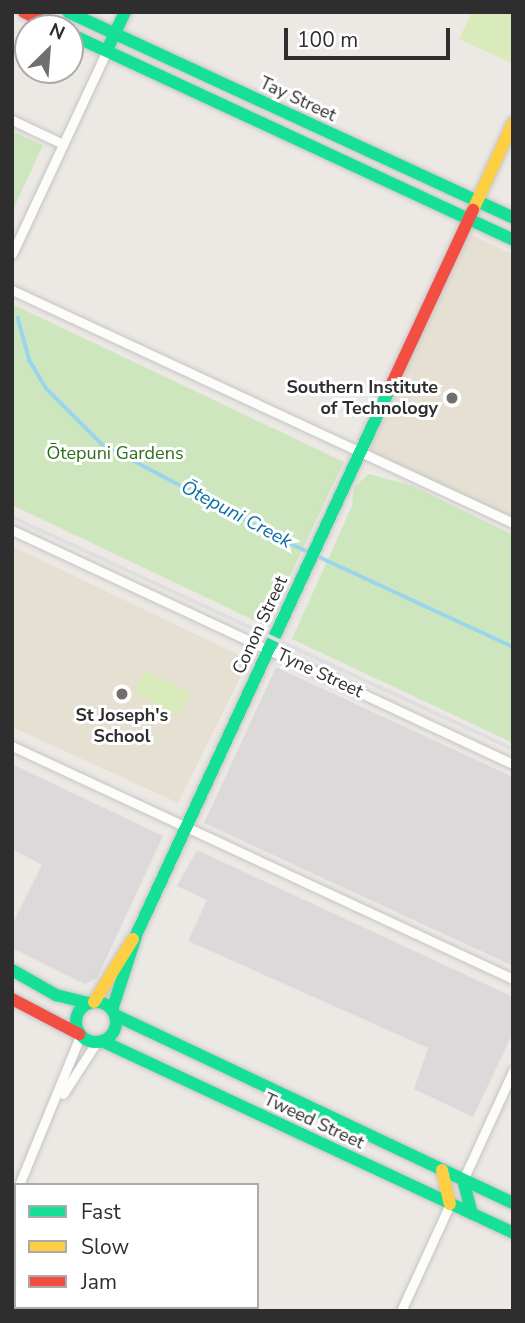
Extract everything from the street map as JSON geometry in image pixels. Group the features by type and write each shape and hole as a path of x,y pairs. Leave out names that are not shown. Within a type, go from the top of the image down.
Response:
{"main road":[{"name":"Tay Street","path":"68,12 513,218"},
{"path":"107,50 125,12"},
{"name":"Tay Street","path":"84,40 513,240"},
{"name":"Conon Street","path":"99,1042 114,1031 113,1013 137,933 513,123"},
{"path":"80,1035 76,1016 91,1003 137,933"},
{"path":"12,970 56,995 91,1003 113,1013"},
{"path":"12,999 80,1035 99,1042"},
{"name":"Tweed Street","path":"113,1013 513,1203"},
{"name":"Tweed Street","path":"99,1042 513,1233"},
{"path":"442,1170 450,1203"},
{"path":"463,1180 472,1214"}],"street":[{"path":"12,254 107,50"},
{"path":"12,120 63,144"},
{"path":"12,290 513,523"},
{"name":"Tyne Street","path":"12,530 513,764"},
{"path":"12,746 513,979"},
{"path":"20,1183 60,1096 80,1035"},
{"path":"60,1096 99,1042"},
{"path":"463,1180 513,1071"},
{"path":"401,1311 450,1203"}],"shaded area":[{"name":"Southern Institute of Technology","path":"467,233 513,254 513,520 366,452"},
{"name":"St Joseph's School","path":"12,546 249,660 178,803 12,727"},
{"path":"276,667 513,777 513,966 204,823"},
{"path":"12,764 163,836 97,978 85,984 12,948 12,925 42,865 12,849"},
{"path":"197,850 513,997 513,1033 473,1117 414,1089 428,1048 188,941 207,900 177,886"}],"green space":[{"path":"472,12 513,12 513,64 459,39"},
{"path":"12,131 43,145 12,212"},
{"name":"Ōtepuni Gardens","path":"12,304 344,462 266,626 12,505"},
{"path":"369,474 413,486 513,535 513,743 292,639 352,506 354,487"},
{"path":"145,671 191,693 180,716 134,693"},
{"path":"90,1309 152,1309 152,1311"}],"waterway":[{"name":"Ōtepuni Creek","path":"18,318 30,361 47,389 102,444 287,542 513,647"}],"railway":[{"path":"12,517 513,749"}],"traffic: fast":[{"path":"68,12 513,218"},
{"path":"107,50 125,12"},
{"path":"84,41 513,240"},
{"path":"112,1010 137,933 389,390"},
{"path":"12,970 56,995 89,1003"},
{"path":"96,1002 104,1003 110,1008 115,1014 116,1022 115,1030 110,1036 104,1041 96,1042 88,1041 82,1036 77,1030 76,1022 77,1014 82,1008 88,1003 96,1002"},
{"path":"115,1015 513,1203"},
{"path":"102,1041 513,1233"},
{"path":"463,1180 472,1214"}],"traffic: slow":[{"path":"473,210 513,123"},
{"path":"94,1002 133,939"},
{"path":"442,1170 450,1204"}],"traffic: jam":[{"path":"24,12 28,14"},
{"path":"389,390 473,210"},
{"path":"12,999 79,1034"}],"place":[{"name":"Southern Institute of Technology","path":"452,398"},
{"name":"St Joseph's School","path":"122,694"}]}
